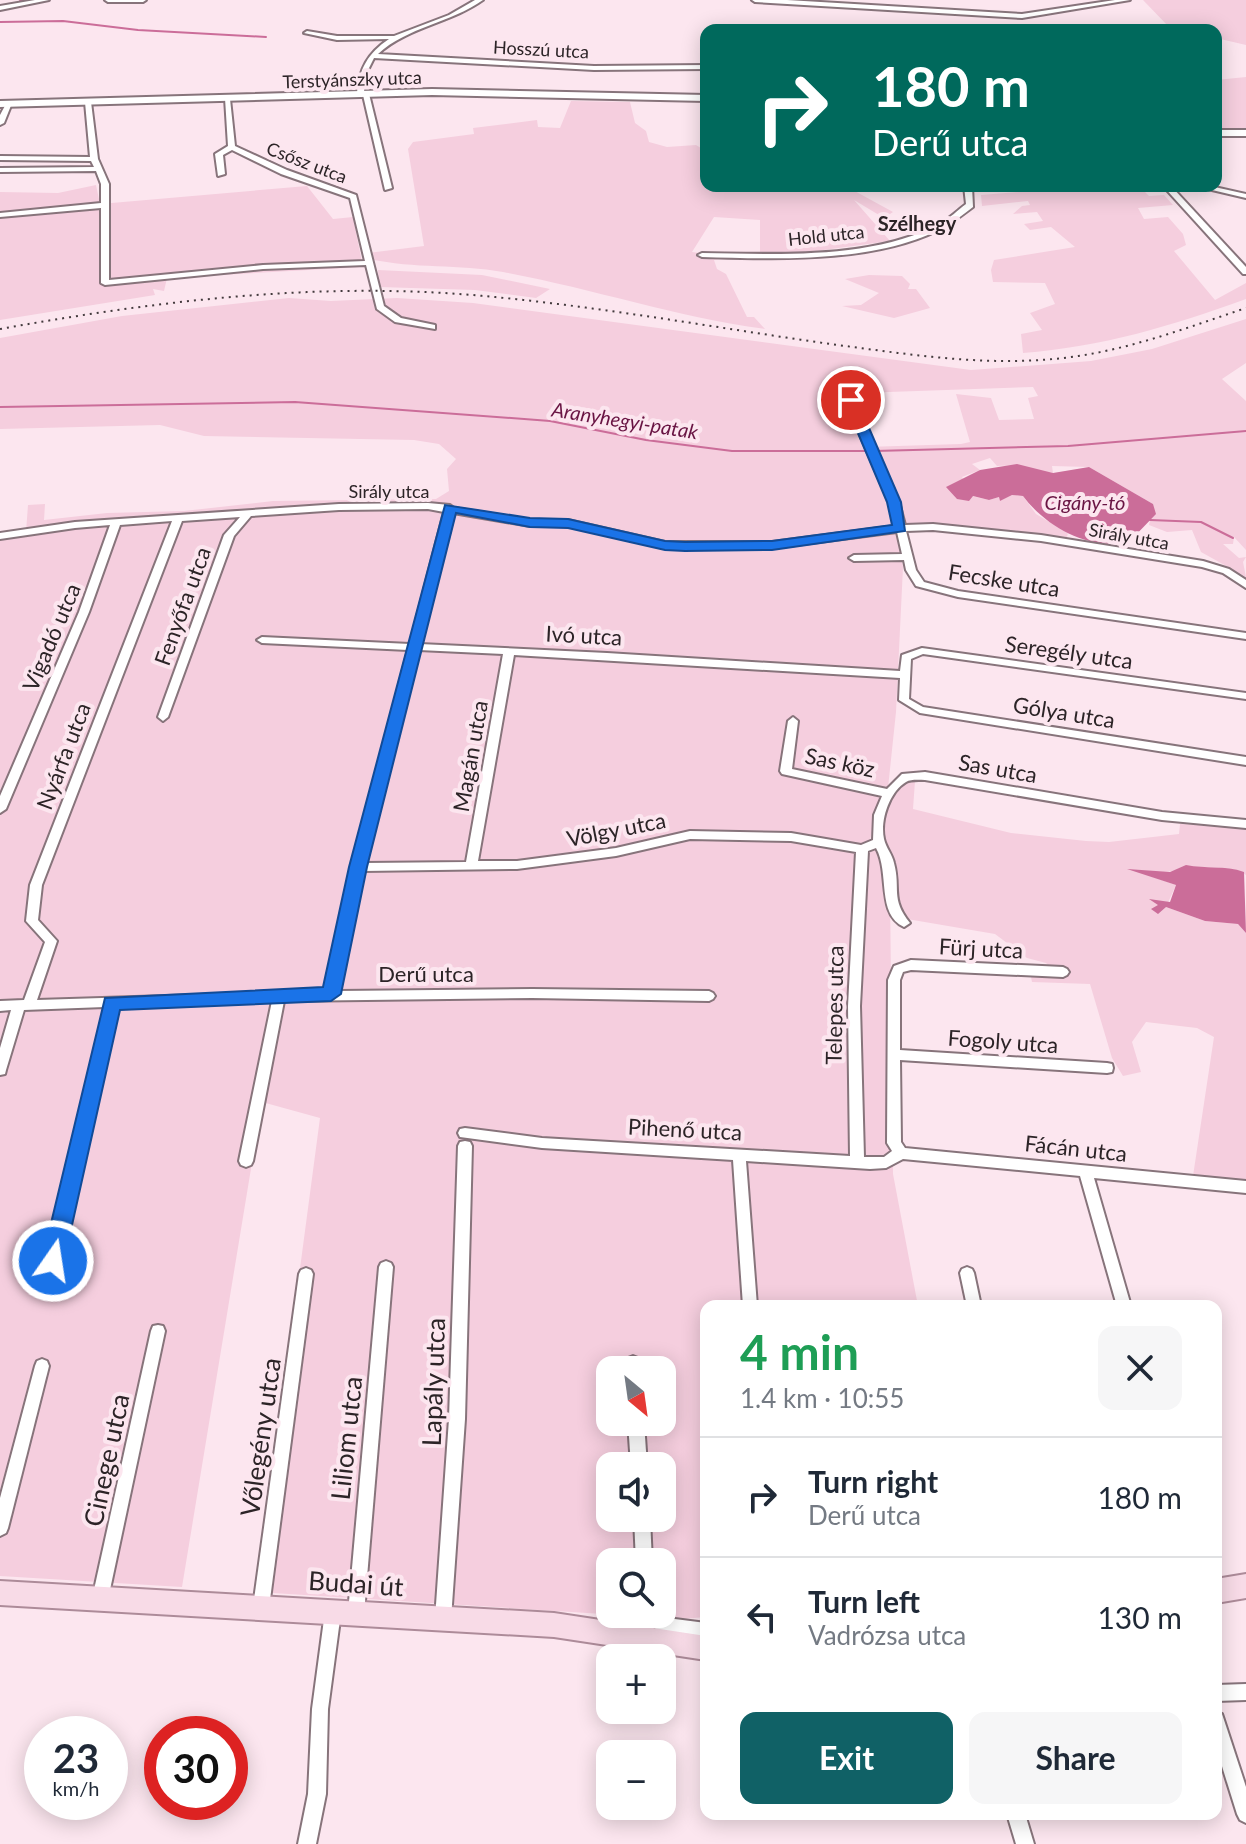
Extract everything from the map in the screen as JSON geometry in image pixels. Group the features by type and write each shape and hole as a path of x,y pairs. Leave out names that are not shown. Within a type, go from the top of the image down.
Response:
{"main road":[{"name":"Terstyánszky utca","path":"5,104 363,94 700,98"},
{"path":"1222,133 1246,133"},
{"path":"1222,1590 1246,1586"},
{"name":"Budai út","path":"0,1593 554,1625 700,1647"}],"street":[{"path":"0,8 13,2 46,0"},
{"path":"108,0 143,0"},
{"path":"307,33 337,38 391,37 445,18 480,0"},
{"path":"755,0 916,4 1022,16 1127,0"},
{"path":"1022,16 1025,24"},
{"path":"388,188 363,94 364,72 391,37"},
{"name":"Hosszú utca","path":"374,56 594,68 700,67"},
{"path":"221,174 219,154 232,147 227,99"},
{"path":"88,102 94,159 105,184 105,283 263,267 369,263 383,311 398,320 432,327"},
{"path":"0,123 5,104"},
{"name":"Csősz utca","path":"232,147 309,182 353,197 369,263"},
{"path":"0,158 94,159"},
{"path":"0,171 97,169"},
{"path":"0,171 11,174"},
{"path":"1222,191 1246,196"},
{"name":"Hold utca","path":"702,255 779,256 891,244 960,215 970,205 969,192"},
{"path":"1173,192 1246,272"},
{"path":"0,215 105,205"},
{"name":"Fecske utca","path":"864,394 851,400 851,405 894,502 907,557 917,581 933,589 1246,636"},
{"name":"Sirály utca","path":"0,536 116,523 383,505 450,508 530,523 568,523 665,545 772,545 900,528 958,528 1124,550 1217,567 1246,585"},
{"path":"331,994 358,867 450,508"},
{"name":"Fenyőfa utca","path":"163,717 229,535 248,513"},
{"name":"Nyárfa utca","path":"24,1005 51,941 32,921 36,885 178,518"},
{"name":"Vigadó utca","path":"0,809 84,612 116,523"},
{"path":"854,558 907,557"},
{"name":"Ivó utca","path":"262,640 903,675"},
{"name":"Seregély utca","path":"903,675 906,657 922,651 1246,696"},
{"name":"Magán utca","path":"471,866 509,652"},
{"name":"Gólya utca","path":"903,675 904,700 920,710 1246,761"},
{"name":"Sas köz","path":"793,721 786,771 888,793"},
{"name":"Sas utca","path":"888,793 906,777 925,776 1162,816 1246,824"},
{"path":"888,793 878,831 879,842 889,860 894,913 904,923"},
{"name":"Völgy utca","path":"358,867 471,866 583,857 690,835 791,837 862,849"},
{"path":"862,849 879,842"},
{"name":"Telepes utca","path":"857,1162 854,1006 862,849"},
{"name":"Fürj utca","path":"896,1055 894,980 898,969 911,965 1063,972"},
{"name":"Derű utca","path":"0,1006 331,994 564,991 709,996"},
{"path":"246,1161 279,997"},
{"path":"53,1261 112,1003"},
{"path":"0,1070 24,1005"},
{"path":"896,1055 894,1143 901,1153"},
{"name":"Fogoly utca","path":"896,1055 1107,1068"},
{"name":"Pihenő utca","path":"465,1140 857,1162 886,1162 901,1153"},
{"name":"Lapály utca","path":"443,1619 457,1419 465,1140"},
{"name":"Fácán utca","path":"901,1153 1246,1187"},
{"path":"739,1154 750,1300"},
{"path":"1085,1171 1122,1300"},
{"name":"Liliom utca","path":"307,1844 317,1794 320,1709 344,1612 386,1267"},
{"path":"967,1273 973,1300"},
{"name":"Vőlegény utca","path":"261,1607 306,1274"},
{"name":"Cinege utca","path":"100,1599 158,1331"},
{"path":"0,1528 42,1366"},
{"path":"676,1627 700,1630"},
{"path":"1222,1693 1246,1692"},
{"path":"1222,1739 1246,1814"},
{"path":"1018,1820 1025,1844"}],"shaded area":[{"path":"1143,0 1246,0 1246,45 1222,39 1222,24 1166,24"},
{"path":"1246,77 1246,134 1222,133 1222,79"},
{"path":"571,101 630,102 635,123 646,131 649,142 667,147 700,147 700,192 856,192 893,212 884,218 854,200 890,241 809,252 760,254 760,220 714,217 692,252 729,257 714,260 717,269 726,274 747,317 754,317 765,329 503,272 370,259 368,253 424,246 408,149 413,142 474,134 473,128 537,120 538,127 560,128"},
{"path":"96,185 100,204 307,186 333,219 353,217 363,267 167,278 164,291 153,289 155,295 0,320 0,192 58,193"},
{"path":"1145,192 1149,196 1164,195 1173,205 1138,208 1144,219 1168,217 1183,234 1186,245 1174,251 1215,300 1246,283 1246,299 1136,334 1080,346 1023,353 1021,334 1042,330 1030,313 1055,304 1045,283 993,282 991,270 994,260 1075,247 1051,227 1030,230 1024,224 1043,221 1037,212 1013,214 1022,206 1030,205 1028,201 982,206 981,195"},
{"path":"378,270 482,275 550,289 536,298 475,290 379,287"},
{"path":"869,275 902,276 910,284 908,289 916,289 930,308 894,318 842,306 861,305 879,293 845,279"},
{"path":"289,298 331,301 397,298 473,303 971,370 1091,361 1152,349 1246,319 1246,363 1222,379 1246,401 1246,550 1234,537 1233,544 1223,544 1239,558 1246,557 1243,562 1246,577 1201,552 1192,530 1167,532 1149,525 1153,504 1089,467 1052,466 1053,473 997,466 990,458 972,464 980,470 962,477 972,496 989,500 999,497 1000,501 1012,495 1023,496 1036,514 1068,533 1067,537 909,523 897,527 903,567 896,712 888,788 870,839 882,853 890,889 893,1174 917,1300 700,1300 700,1618 676,1619 676,1548 596,1548 596,1614 257,1592 320,1118 262,1102 182,1587 0,1576 0,536 26,532 28,505 45,504 44,520 107,513 184,511 273,501 436,499 449,491 447,469 456,459 439,444 414,440 204,436 160,425 0,429 0,338 122,316","holes":["1033,387 1038,396 1028,398 1034,419 999,420 991,398 956,394 970,442 866,447 846,400 860,393"]},
{"path":"908,780 915,781 913,809 1011,833 1109,842 1179,834 1180,824 1246,826 1246,875 1221,867 1163,872 1133,870 1176,885 1166,907 1205,921 1238,924 1246,933 1246,1181 1193,1176 1214,1037 1197,1028 1146,1022 1132,1042 1141,1072 1123,1076 1112,1058 1090,984 1032,982 1029,967 1051,968 1046,963 1027,958 995,934 907,919 897,900 893,864 880,827 887,803"}],"water":[{"name":"Cigány-tó","path":"1017,464 1053,473 1089,467 1153,504 1156,514 1130,541 1100,543 1085,540 1057,527 1023,496 1012,495 1000,501 999,497 989,500 973,496 969,501 957,499 946,487 980,470"},
{"path":"1186,865 1244,872 1246,933 1238,924 1205,921 1166,907 1158,914 1151,909 1158,905 1149,899 1170,902 1176,885 1127,869 1170,872"}],"waterway":[{"path":"20,1 31,0"},
{"path":"0,22 63,21 138,30 266,37"},
{"name":"Aranyhegyi-patak","path":"0,407 295,402 550,421 646,440 732,451 867,451"},
{"name":"Aranyhegyi-patak","path":"875,451 1068,446 1246,431"},
{"path":"1150,520 1201,522 1233,538"}],"railway":[{"path":"0,329 117,310 235,297 354,291 413,292 562,304 888,352 1005,361 1063,358 1110,350 1246,308"}],"district":[{"name":"Szélhegy","path":"917,223"}],"route":[{"path":"53,1261 112,1003 331,994 358,867 450,508 530,523 568,523 665,545 705,547 772,545 900,528 894,502 851,400"}]}
